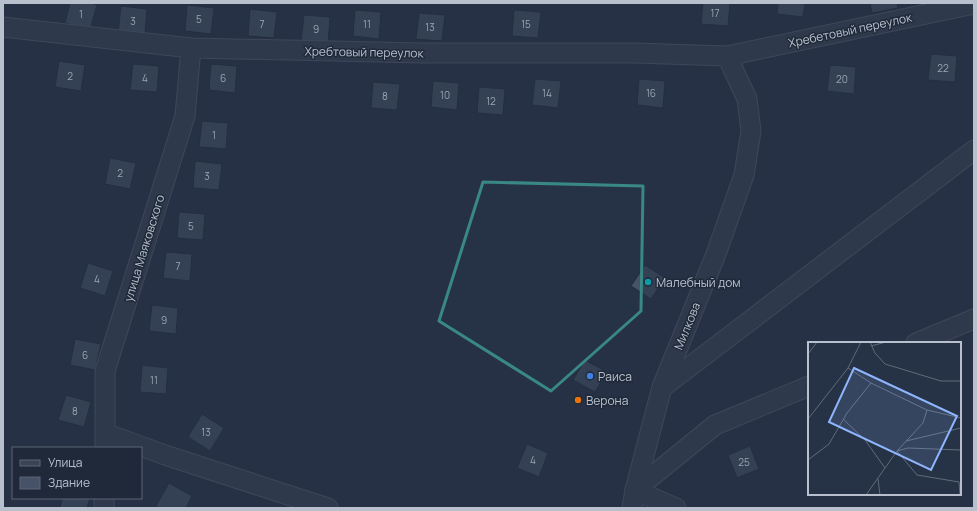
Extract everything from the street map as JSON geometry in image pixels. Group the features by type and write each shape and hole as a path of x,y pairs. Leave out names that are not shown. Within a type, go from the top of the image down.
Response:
{"lane":[{"name":"Хребетовый переулок","path":"727,56 974,4"},
{"name":"Хребтовый переулок","path":"3,27 191,48 422,53 635,53 727,56"},
{"name":"улица Маяковского","path":"105,440 105,371 185,116 191,48"},
{"name":"Милкова","path":"632,508 635,490 662,388 716,254 744,175 751,131 747,99 727,56"},
{"path":"662,388 974,150"},
{"path":"918,342 974,319"},
{"path":"676,508 635,490 715,425 808,386"},
{"path":"105,440 133,447"},
{"path":"142,449 165,455 328,508"}],"highlighted area":[{"path":"483,182 643,186 641,311 551,391 439,321"}],"building":[{"path":"70,3 91,3 97,5 90,30 65,23"},
{"path":"703,3 730,3 728,26 701,24"},
{"path":"778,3 805,3 803,17 777,14"},
{"path":"870,3 897,3 898,8 872,13"},
{"path":"187,5 214,8 211,34 185,31"},
{"path":"121,6 147,9 145,35 118,33"},
{"path":"250,9 277,12 274,38 248,36"},
{"path":"355,10 381,12 379,39 353,36"},
{"path":"514,10 541,12 538,38 512,36"},
{"path":"419,13 445,15 442,41 416,39"},
{"path":"304,15 330,17 328,43 301,41"},
{"path":"931,54 957,56 955,82 928,80"},
{"path":"59,61 85,65 81,91 55,87"},
{"path":"133,64 159,66 157,92 130,90"},
{"path":"211,64 237,66 235,93 209,90"},
{"path":"830,65 856,67 854,94 827,91"},
{"path":"535,79 561,81 558,108 532,105"},
{"path":"639,79 665,81 663,108 637,105"},
{"path":"433,81 459,83 457,110 431,107"},
{"path":"373,82 400,84 397,110 371,108"},
{"path":"479,87 505,89 503,115 477,113"},
{"path":"202,121 228,123 226,149 199,147"},
{"path":"110,158 136,163 130,189 105,184"},
{"path":"195,161 222,164 219,190 193,188"},
{"path":"179,212 205,214 203,240 177,238"},
{"path":"166,252 192,254 190,281 163,278"},
{"path":"88,263 113,271 105,296 80,288"},
{"name":"Малебный дом","path":"645,265 665,278 651,299 631,286"},
{"path":"152,305 178,308 176,334 149,331"},
{"path":"75,339 101,344 95,370 70,365"},
{"name":"Раиса","path":"585,360 607,372 595,392 573,380"},
{"path":"142,365 168,368 166,394 140,392"},
{"path":"66,395 91,402 84,427 58,420"},
{"path":"202,414 224,428 210,451 188,437"},
{"path":"527,444 548,453 539,477 517,468"},
{"path":"750,446 759,469 737,478 728,455"},
{"path":"169,483 192,496 186,508 159,508 156,506"},
{"path":"62,499 90,499 87,508 60,508"}],"place":[{"name":"Малебный дом","path":"648,282"},
{"name":"Раиса","path":"590,376"},
{"name":"Верона","path":"578,400"}]}
